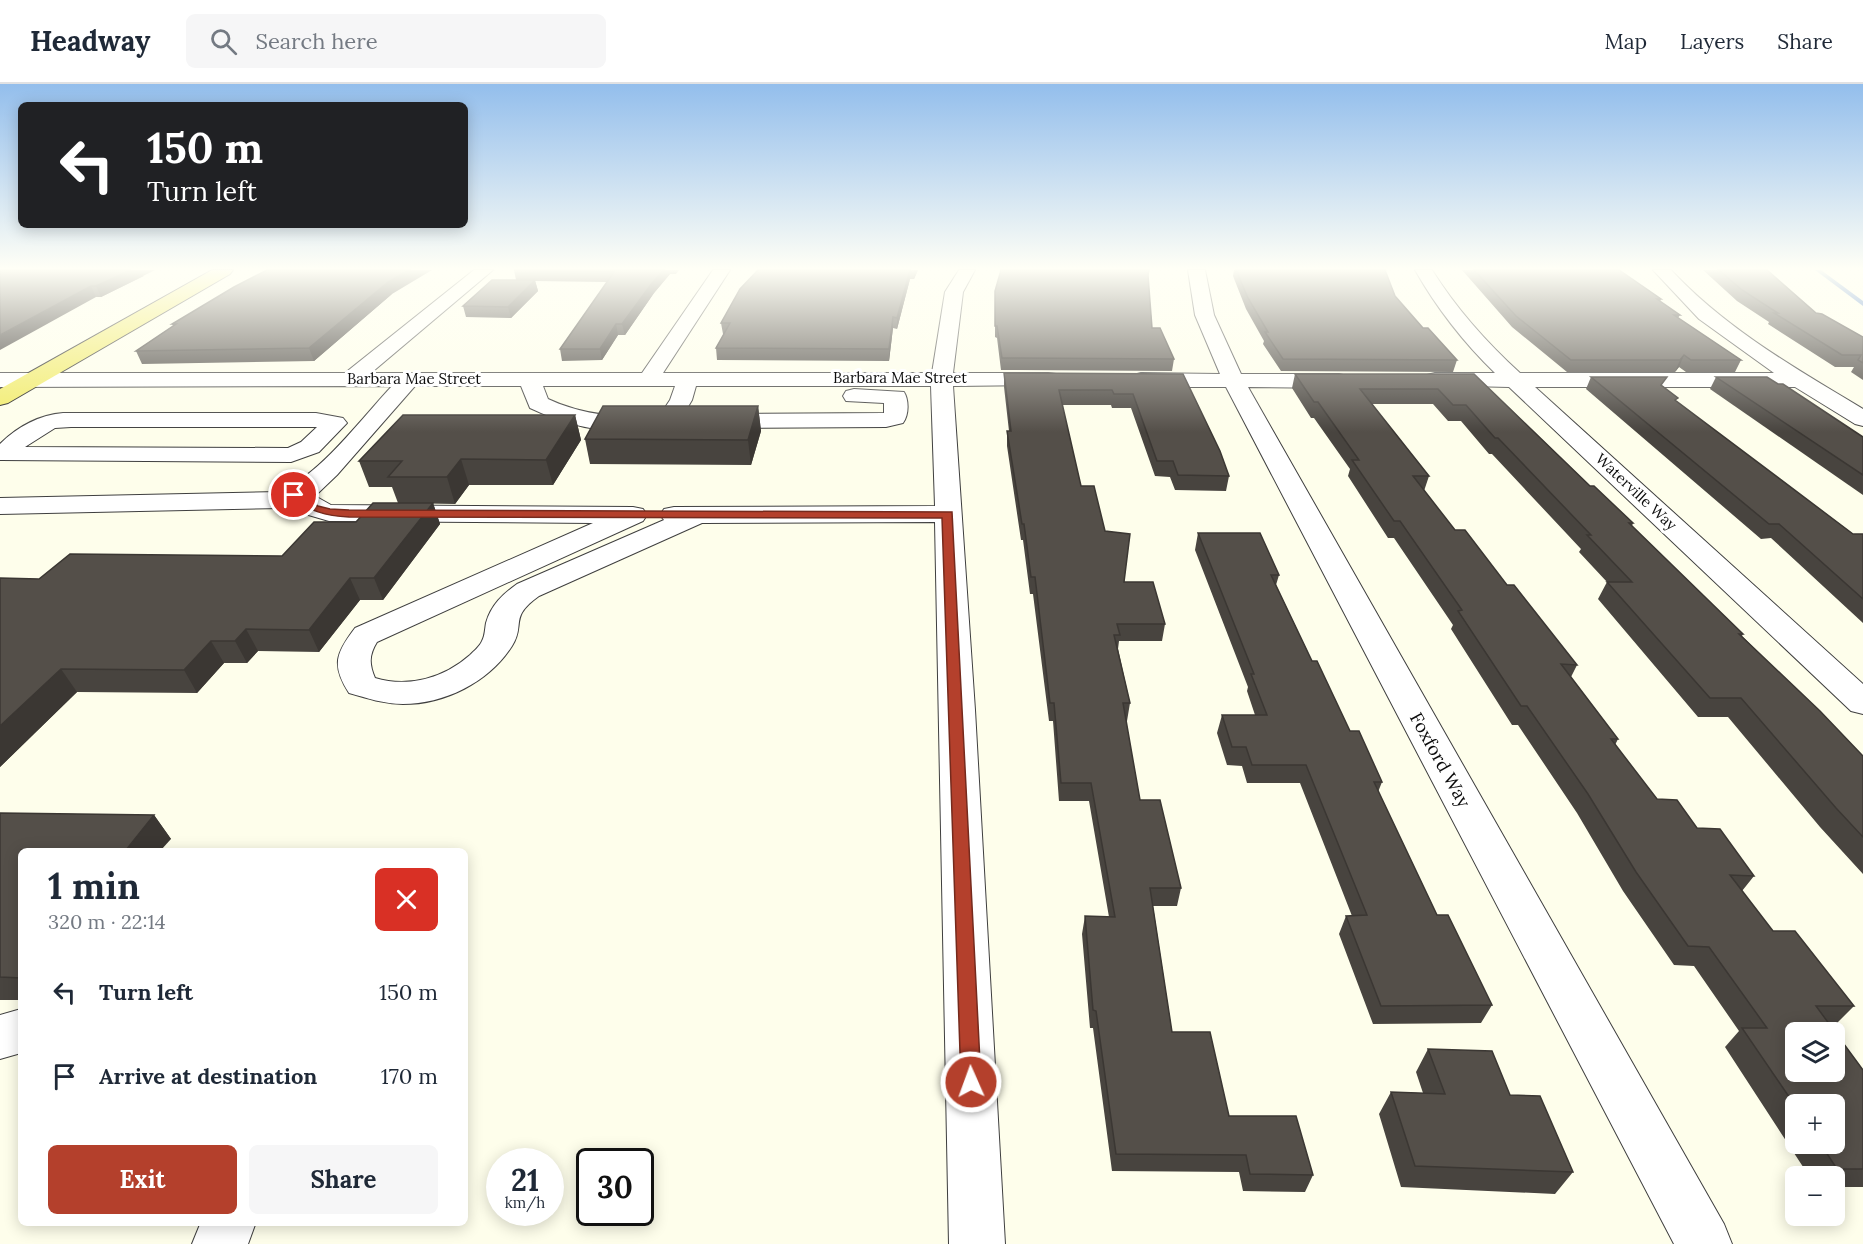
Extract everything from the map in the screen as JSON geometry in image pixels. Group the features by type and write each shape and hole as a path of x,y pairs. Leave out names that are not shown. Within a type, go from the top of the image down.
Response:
{"main road":[{"path":"0,398 129,324"}],"street":[{"path":"351,379 418,324"},
{"path":"649,378 685,324"},
{"path":"949,324 942,377 958,710 977,1244"},
{"name":"Foxford Way","path":"1206,324 1234,381 1704,1244"},
{"name":"Waterville Way","path":"1462,324 1489,356 1863,703"},
{"path":"1718,324 1731,335 1863,419"},
{"name":"Barbara Mae Street","path":"0,380 529,380 846,377 1071,379"},
{"path":"529,380 538,403 561,416 618,425 668,422 886,420 895,417 896,397 849,396 842,393 846,377"},
{"path":"668,422 681,400 688,378"},
{"path":"137,503 173,469 208,421 249,379"},
{"path":"0,506 283,500 305,491 328,470 410,379"},
{"path":"1117,380 1363,381"},
{"path":"1410,381 1800,380"},
{"path":"316,420 334,423 310,447 291,455 181,455 4,454 12,445 54,421 316,420"},
{"path":"294,495 314,508 329,513 948,514"},
{"path":"633,515 366,635 353,652 353,668 361,685 389,693 424,692 456,679 481,662 498,642 502,621 509,604 528,590 697,515"},
{"path":"0,1037 18,1031"},
{"path":"220,1244 227,1226"}],"building":[{"path":"0,324 20,324 0,335"},
{"path":"176,324 338,324 309,348 136,351"},
{"path":"577,324 616,324 600,349 560,349"},
{"path":"729,324 892,324 889,349 716,348"},
{"path":"995,324 1152,324 1152,328 1160,328 1174,359 1002,358 997,326"},
{"path":"1263,324 1420,324 1423,328 1428,328 1457,360 1283,359 1265,332 1268,332"},
{"path":"1526,324 1688,324 1741,360 1691,360 1684,355 1680,360 1571,360"},
{"path":"1792,324 1840,324 1863,337 1863,363 1858,360 1861,355 1842,355"},
{"path":"1004,373 1183,374 1220,451 1229,476 1178,475 1173,461 1157,461 1133,394 1114,394 1112,390 1059,390 1081,486 1094,486 1105,531 1130,534 1124,582 1153,582 1165,624 1117,624 1120,635 1114,635 1130,703 1123,703 1140,800 1160,800 1181,888 1150,888 1172,1032 1210,1032 1229,1116 1296,1116 1313,1175 1250,1174 1246,1155 1116,1154 1096,1011 1093,1010 1085,916 1115,917 1091,783 1061,783 1054,703 1050,703 1035,577 1031,577 1007,431 1011,431"},
{"path":"1295,374 1474,374 1590,486 1594,486 1633,523 1629,523 1863,756 1863,837 1741,698 1710,698 1607,582 1632,582 1587,535 1591,535 1498,438 1495,438 1466,405 1453,405 1438,389 1360,389 1429,476 1413,476 1455,530 1465,530 1507,585 1514,585 1577,665 1561,664 1618,739 1611,739 1657,799 1677,800 1697,828 1720,829 1754,876 1730,875 1773,931 1795,931 1854,1006 1816,1006 1828,1022 1785,1022 1785,1082 1845,1082 1845,1045 1863,1070 1863,1169 1845,1169 1845,1166 1835,1166 1827,1154 1845,1154 1845,1094 1787,1094 1742,1028 1767,1028 1709,947 1688,946 1636,872 1588,794 1527,706 1521,706 1458,611 1462,610 1400,521 1394,521 1352,460 1359,460 1318,402 1314,402"},
{"path":"1591,377 1667,377 1661,385 1678,398 1675,400 1853,534 1863,534 1863,599 1779,524 1769,524"},
{"path":"1716,377 1767,377 1778,384 1783,384 1863,437 1863,475"},
{"path":"603,406 758,406 748,440 585,439"},
{"path":"403,415 575,415 546,460 461,459 447,477 388,477 402,461 359,461"},
{"path":"373,503 433,503 374,578 350,578 309,630 246,629 235,641 211,641 184,670 61,669 0,726 0,578 39,579 70,554 282,556 314,522 356,522"},
{"path":"1198,533 1260,533 1279,575 1271,575 1312,661 1317,661 1350,731 1359,731 1382,782 1374,782 1437,915 1448,915 1492,1005 1381,1006 1346,916 1367,915 1306,765 1252,765 1246,747 1232,747 1222,715 1267,715 1251,674 1254,674"},
{"path":"0,813 154,815 128,848 18,848 18,978 0,977"},
{"path":"1428,1049 1492,1051 1510,1095 1540,1096 1573,1172 1415,1166 1391,1092 1445,1094"}],"route":[{"path":"294,495 314,508 329,513 349,514 948,514 958,710 971,1082"}]}
